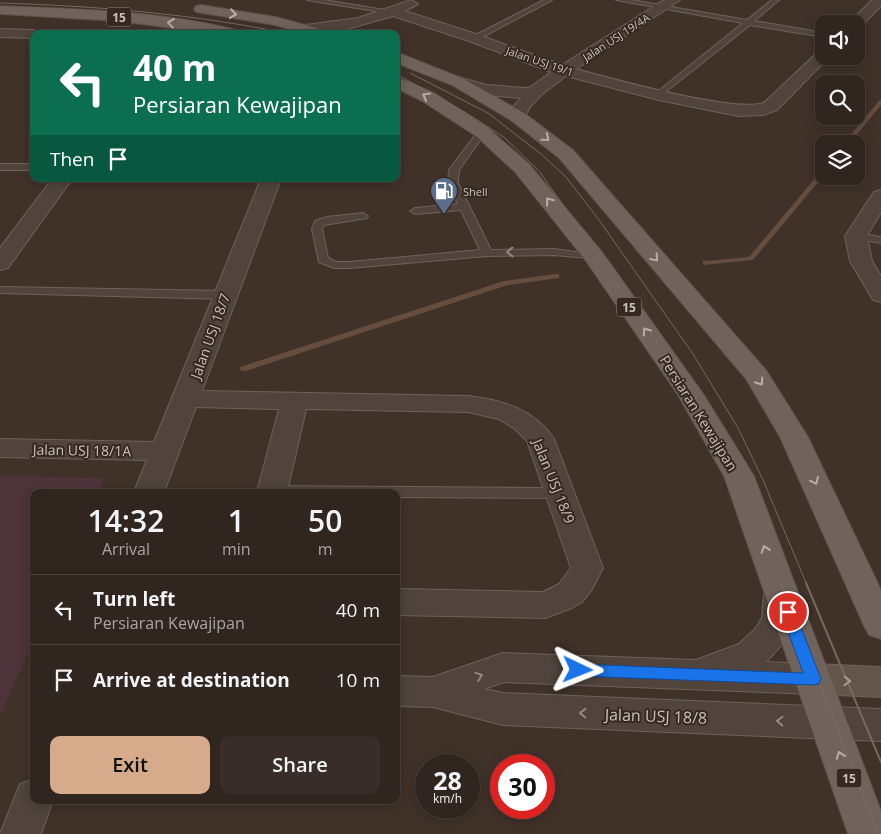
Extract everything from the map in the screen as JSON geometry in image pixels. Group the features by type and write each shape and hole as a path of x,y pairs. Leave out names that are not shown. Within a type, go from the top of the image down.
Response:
{"main road":[{"path":"184,7 249,16 309,30"},
{"name":"15","path":"0,10 112,16 216,30"},
{"path":"400,58 458,82 518,117 566,154 757,376 794,437 881,626"},
{"name":"Persiaran Kewajipan","path":"400,84 428,97 482,132 522,168 594,257 691,394 739,476 869,834"}],"street":[{"path":"306,29 331,29 350,25 394,12 420,0"},
{"path":"864,15 880,0"},
{"name":"Jalan USJ 19/4A","path":"518,117 521,107 535,92 564,71 668,4"},
{"name":"Jalan USJ 19/1","path":"394,12 474,38 564,71 659,95 738,111 764,110 771,106 815,63"},
{"path":"0,33 30,34"},
{"path":"0,48 16,33"},
{"path":"458,82 500,92 535,92"},
{"path":"0,264 60,182"},
{"name":"Jalan USJ 18/7","path":"149,489 186,399 269,182"},
{"path":"881,196 856,236 861,261 881,295"},
{"name":"Jalan USJ 18/9","path":"186,399 468,404 489,406 513,415 530,426 540,439 587,568 581,583 566,598 545,605 400,602"},
{"path":"273,489 294,402"},
{"name":"Jalan USJ 18/1A","path":"0,448 164,451"},
{"path":"691,675 752,654 768,638 779,620 781,595"},
{"name":"Jalan USJ 18/8","path":"433,692 503,667 813,679"},
{"path":"813,679 881,682"},
{"name":"Jalan USJ 18/8","path":"400,691 433,692 503,710 881,725"},
{"path":"20,834 31,804"}],"lane":[{"name":"Jalan USJ 19/1","path":"310,0 394,12"},
{"path":"474,38 549,0"},
{"path":"619,0 668,4 749,22 815,33"},
{"path":"659,95 776,0"},
{"path":"482,132 454,170 453,183 487,253"},
{"path":"0,167 30,167"},
{"path":"415,211 464,206"},
{"path":"363,216 328,220 319,224 317,229 323,260 334,265 350,265 487,253 548,252 594,257"},
{"path":"856,236 881,240"},
{"path":"0,290 225,295"},
{"path":"400,492 561,493"}],"shaded area":[{"path":"0,476 104,478 99,489 30,489 30,648 0,716"}],"waterway":[{"path":"854,135 881,102"},
{"path":"706,263 751,259 815,182"},
{"path":"243,369 507,283 556,276"}],"tram line":[{"path":"0,3 146,12 269,30"},
{"path":"410,73 488,113 541,154 566,177 599,220 693,354 738,428 763,480 807,585"},
{"path":"400,76 468,114 505,138 540,172 695,397 750,503 782,585"},
{"path":"781,583 878,834"},
{"path":"806,583 881,762"}],"place":[{"name":"Shell","path":"444,215"}],"route":[{"path":"578,670 813,679 788,612"}]}
